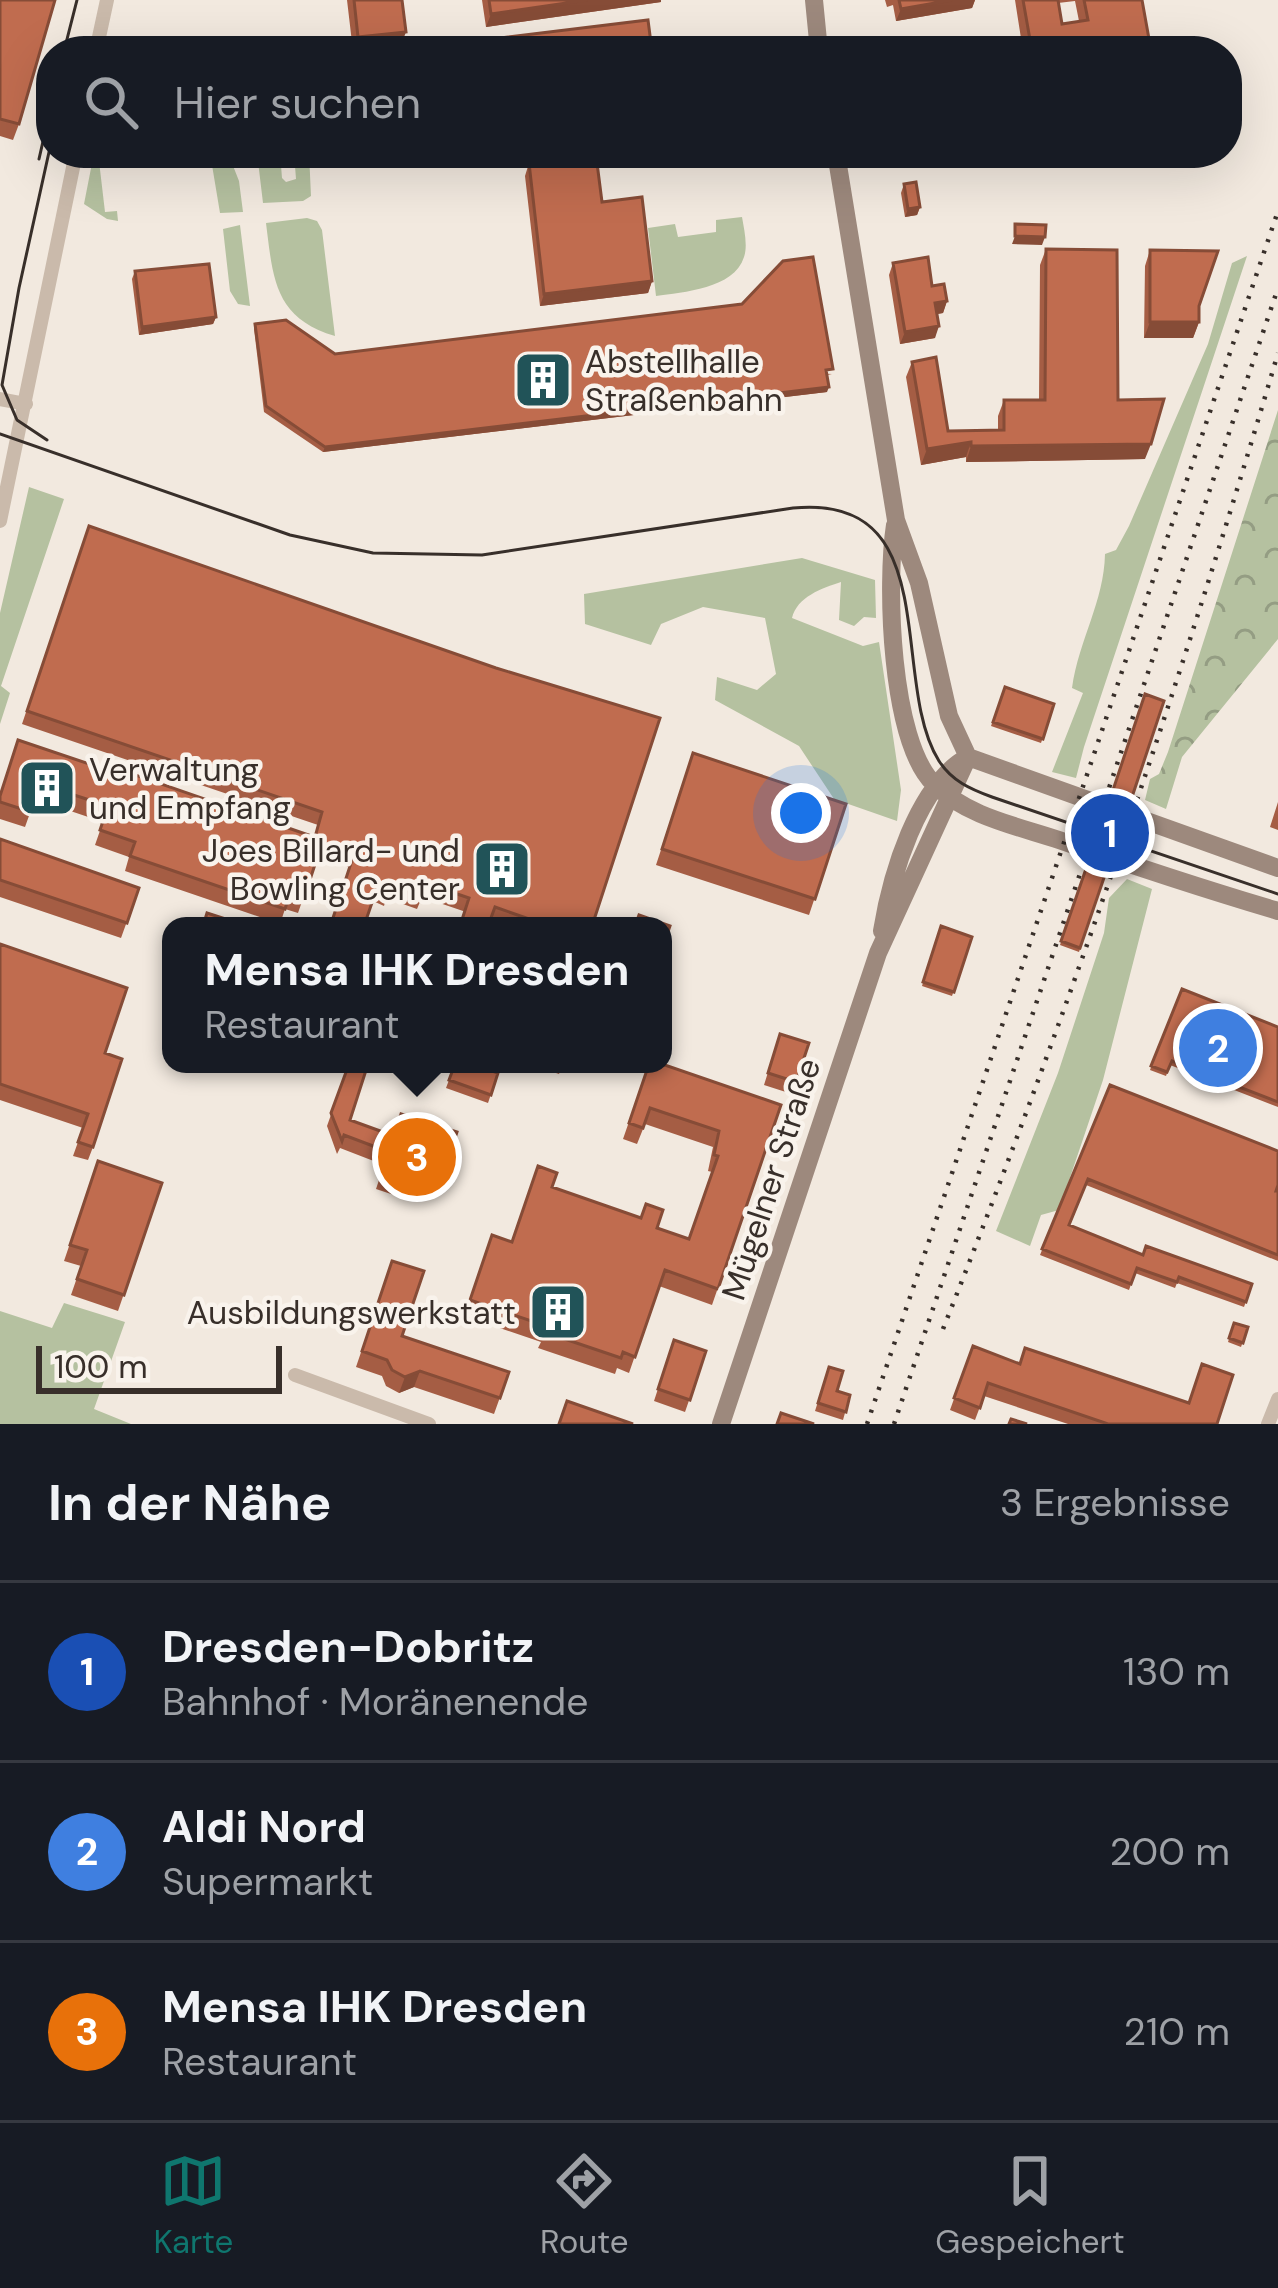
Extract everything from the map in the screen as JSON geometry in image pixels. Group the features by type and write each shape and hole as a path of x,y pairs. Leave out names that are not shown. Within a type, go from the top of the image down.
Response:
{"main road":[{"path":"814,0 818,36"},
{"path":"838,168 896,520 919,583 949,716 968,757 1278,868"},
{"path":"896,520 889,596 898,676 913,750 935,785 986,816 1278,911"},
{"path":"935,785 953,765 968,757"},
{"name":"Mügelner Straße","path":"721,1424 878,953 968,757"},
{"name":"Mügelner Straße","path":"878,953 885,912 914,824 935,785"}],"street":[{"path":"99,36 107,0"},
{"path":"0,521 7,460 26,404 73,168"},
{"path":"0,399 26,404"},
{"path":"295,1376 429,1424"},
{"path":"1271,1423 1278,1399"}],"green space":[{"path":"91,168 100,168 105,212 117,211 118,221 84,204"},
{"path":"212,168 234,168 243,212 220,213"},
{"path":"259,168 281,168 286,182 296,179 295,168 310,168 311,196 303,201 263,203"},
{"path":"742,217 745,252 730,276 706,287 656,296 648,228 675,224 678,237 716,232 716,220"},
{"path":"317,221 322,230 335,336 299,318 288,307 275,278 266,223"},
{"path":"240,225 250,306 238,304 230,291 223,229"},
{"path":"1247,256 1076,778 1052,772 1083,693 1072,688 1105,554 1116,550 1129,526 1208,344 1232,263"},
{"path":"1278,410 1278,639 1182,757 1166,809 1145,800 1150,779 1159,774 1168,752"},
{"path":"29,487 64,499 1,686 10,693 0,724 0,613"},
{"path":"802,558 875,580 876,618 864,617 854,626 839,620 841,582 805,599 792,618 863,646 879,642 901,790 897,821 834,799 799,746 715,700 717,677 757,690 776,674 765,618 703,607 661,624 651,645 585,624 584,594"},
{"path":"1127,879 1152,889 1103,1080 1059,1210 1041,1215 1030,1246 996,1231 1058,1073 1104,933 1109,898"},
{"path":"64,1303 125,1322 94,1409 131,1424 0,1424 0,1311 52,1328"}],"building":[{"path":"0,0 55,0 45,36 36,36 36,65 19,124 0,119"},
{"path":"354,0 402,0 406,32 358,36"},
{"path":"489,0 587,0 491,14"},
{"path":"899,0 952,0 901,9"},
{"path":"1023,0 1058,0 1062,24 1088,20 1084,0 1142,0 1148,36 1029,36"},
{"path":"648,20 650,36 516,36"},
{"path":"530,168 598,168 602,202 642,197 652,281 544,294"},
{"path":"916,182 920,207 908,209 904,184"},
{"path":"1015,224 1046,225 1045,237 1015,236"},
{"path":"1046,249 1117,250 1118,400 1164,399 1151,444 971,446 971,442 927,449 912,362 936,357 948,431 1004,430 1004,400 1045,400"},
{"path":"1150,250 1218,251 1199,306 1199,322 1150,322"},
{"name":"Abstellhalle Straßenbahn","path":"813,257 833,369 826,370 829,387 325,447 266,406 255,324 286,320 335,354 742,304 783,261"},
{"path":"928,257 932,286 944,284 947,301 935,303 939,326 905,332 893,263"},
{"path":"209,264 216,317 142,327 135,271"},
{"path":"89,526 496,668 660,718 595,917 523,917 495,907 491,917 463,917 469,898 425,883 422,896 391,885 388,893 377,888 367,917 333,917 354,854 315,837 322,812 27,711"},
{"path":"1005,687 1054,704 1043,739 993,722"},
{"path":"1145,694 1164,701 1132,797 1113,790"},
{"path":"18,740 323,840 304,898 290,893 285,909 130,856 135,842 100,830 108,806 40,784 31,812 0,802"},
{"path":"693,753 846,804 815,899 662,849"},
{"path":"1104,815 1123,822 1117,841 1097,834"},
{"path":"0,839 139,888 127,923 0,880"},
{"path":"1089,860 1108,866 1080,948 1061,941"},
{"path":"941,926 972,937 954,992 923,982"},
{"path":"0,944 127,988 105,1053 122,1059 93,1147 78,1142 88,1114 0,1084"},
{"path":"1182,989 1278,1027 1278,1102 1172,1061 1167,1072 1151,1066"},
{"path":"780,1034 809,1043 796,1082 768,1073"},
{"path":"672,1067 781,1105 718,1289 665,1270 635,1357 623,1352 621,1358 470,1300 492,1235 512,1242 538,1166 557,1173 552,1187 641,1218 646,1204 663,1210 657,1228 689,1239 718,1156 714,1155 719,1131 650,1108 643,1128 629,1123 646,1073 672,1073"},
{"path":"346,1073 365,1073 350,1120 394,1136 401,1114 457,1132 441,1180 404,1167 399,1182 381,1176 389,1152 344,1135 342,1141 331,1113"},
{"path":"452,1073 498,1073 491,1095 449,1080"},
{"path":"1110,1085 1278,1151 1278,1255 1088,1179 1069,1225 1143,1255 1146,1246 1252,1284 1246,1302 1179,1277 1177,1282 1137,1268 1131,1284 1042,1249"},
{"path":"98,1161 162,1183 124,1295 77,1279 87,1250 70,1245"},
{"path":"392,1261 424,1271 402,1336 509,1372 500,1398 420,1371 405,1377 392,1370 387,1360 362,1351"},
{"path":"1234,1323 1248,1327 1243,1343 1229,1338"},
{"path":"674,1340 706,1351 690,1400 658,1389"},
{"path":"973,1346 1020,1364 1025,1348 1189,1403 1202,1364 1233,1375 1217,1424 1108,1424 988,1383 980,1408 954,1398"},
{"path":"829,1367 843,1371 837,1391 850,1395 846,1412 818,1403"},
{"path":"567,1401 633,1424 559,1424"},
{"path":"781,1413 814,1424 777,1424"}],"tram line":[{"path":"68,36 77,0"},
{"path":"45,168 2,385 17,420 47,440"},
{"path":"0,434 290,535 373,553 482,555 793,508 841,511 874,530 893,560 905,599 924,726 950,774 992,797 1278,894"}],"railway":[{"path":"867,1424 1278,211"},
{"path":"894,1424 1278,288"},
{"path":"943,1329 1122,845 1278,353"}],"place":[{"name":"Abstellhalle Straßenbahn","path":"543,380"},
{"name":"Verwaltung und Empfang","path":"47,788"},
{"name":"Dresden-Dobritz","path":"1110,833"},
{"name":"Joes Billard- und Bowling Center","path":"502,869"},
{"name":"Aldi Nord","path":"1218,1048"},
{"name":"Mensa IHK Dresden","path":"417,1157"},
{"name":"Ausbildungswerkstatt","path":"558,1312"}]}
